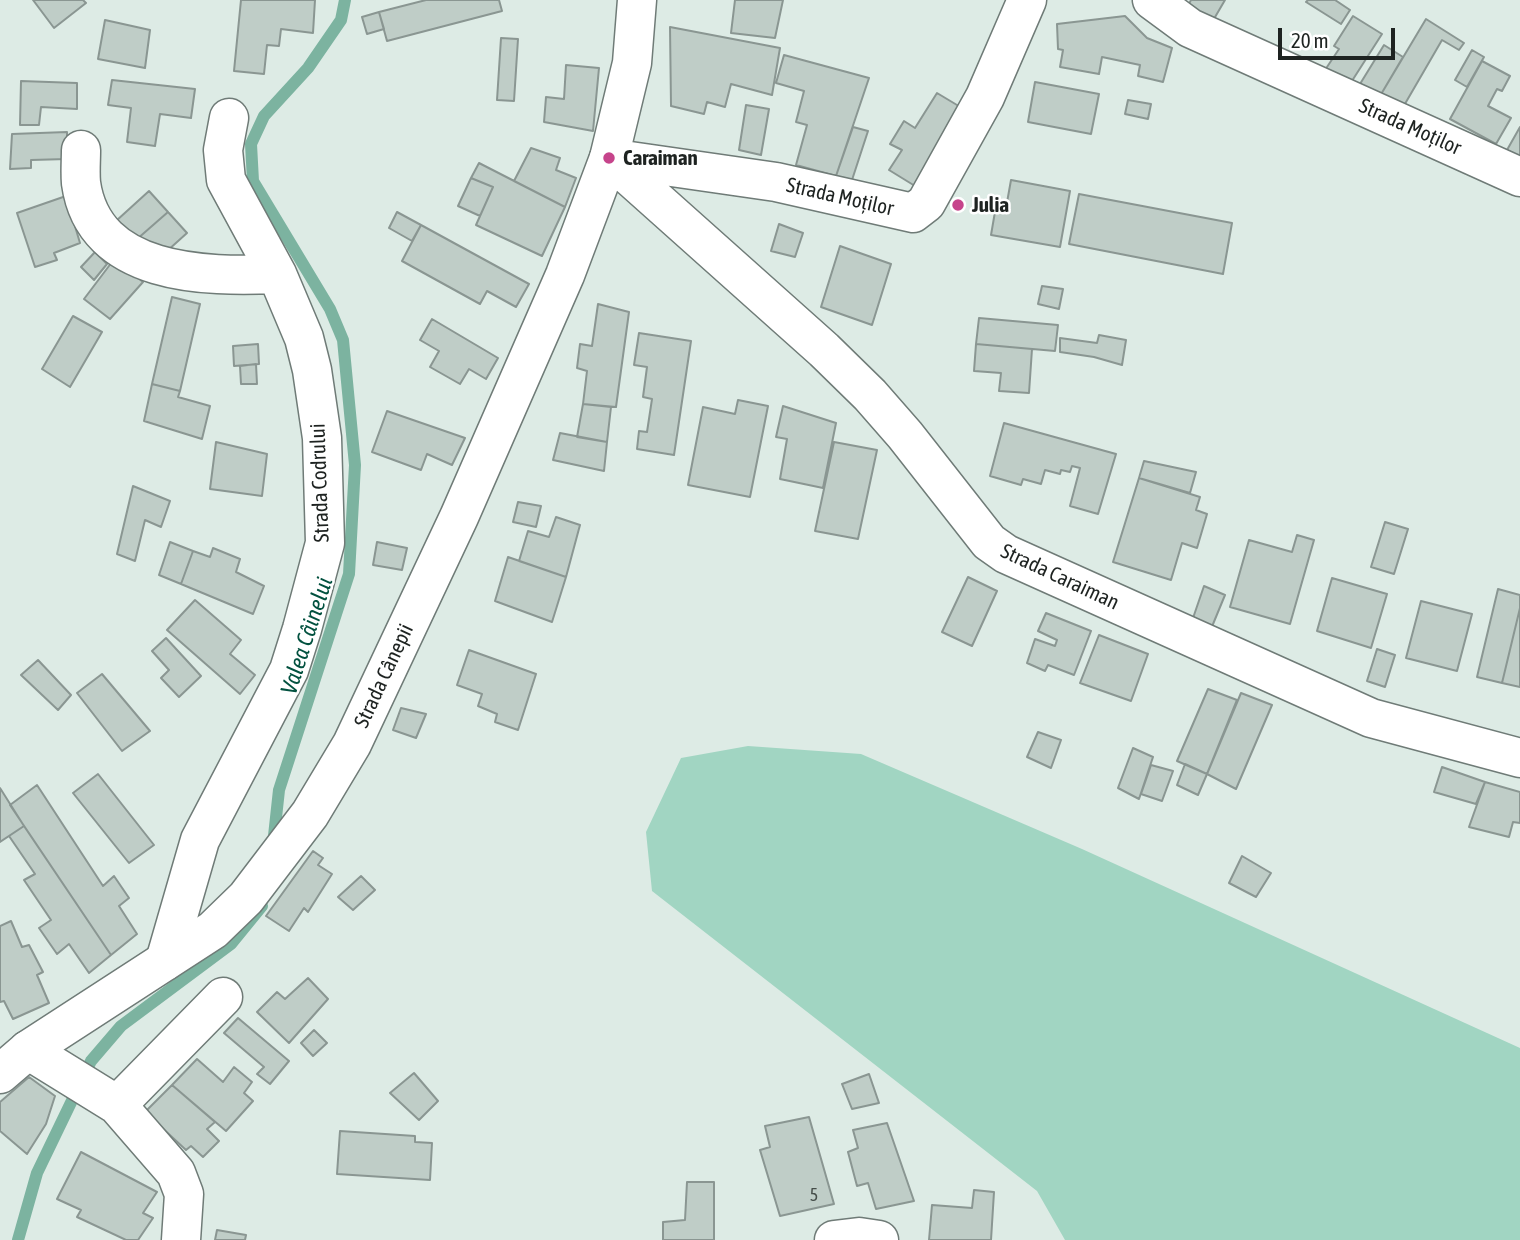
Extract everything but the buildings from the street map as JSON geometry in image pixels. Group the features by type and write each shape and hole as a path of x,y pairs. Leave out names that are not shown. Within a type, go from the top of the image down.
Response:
{"street":[{"name":"Strada Cânepii","path":"14,1062 213,930 246,898 310,814 352,744 459,517 565,275 609,158 632,63 637,0"},
{"name":"Strada Moților","path":"609,158 776,182 913,213 926,203 985,97 1027,0"},
{"name":"Strada Moților","path":"1152,0 1190,28 1520,177"},
{"name":"Strada Codrului","path":"165,961 200,840 289,670 325,543 322,438 312,370 304,338 277,274 226,180 223,149 229,118"},
{"path":"81,150 81,183 89,212 108,238 136,257 171,270 234,276 277,274"},
{"name":"Strada Caraiman","path":"609,158 824,350 870,395 989,542 1006,554 1371,718 1520,758"},
{"path":"117,1105 223,997"},
{"path":"14,1062 117,1105 176,1173 184,1194 181,1240"},
{"path":"834,1240 859,1237 879,1240"}],"green space":[{"path":"748,746 861,754 1082,849 1520,1048 1520,1240 1065,1240 1037,1191 652,891 646,832 681,758"}],"waterway":[{"name":"Valea Câinelui","path":"273,845 279,790 349,574 355,465 343,340 330,309 253,181 251,144 264,116 308,68 341,20 345,0"},
{"name":"Valea Câinelui","path":"18,1240 37,1173 91,1061 121,1026 231,944 262,906"}],"place":[{"name":"Caraiman","path":"609,158"},
{"name":"Julia","path":"958,205"}]}
